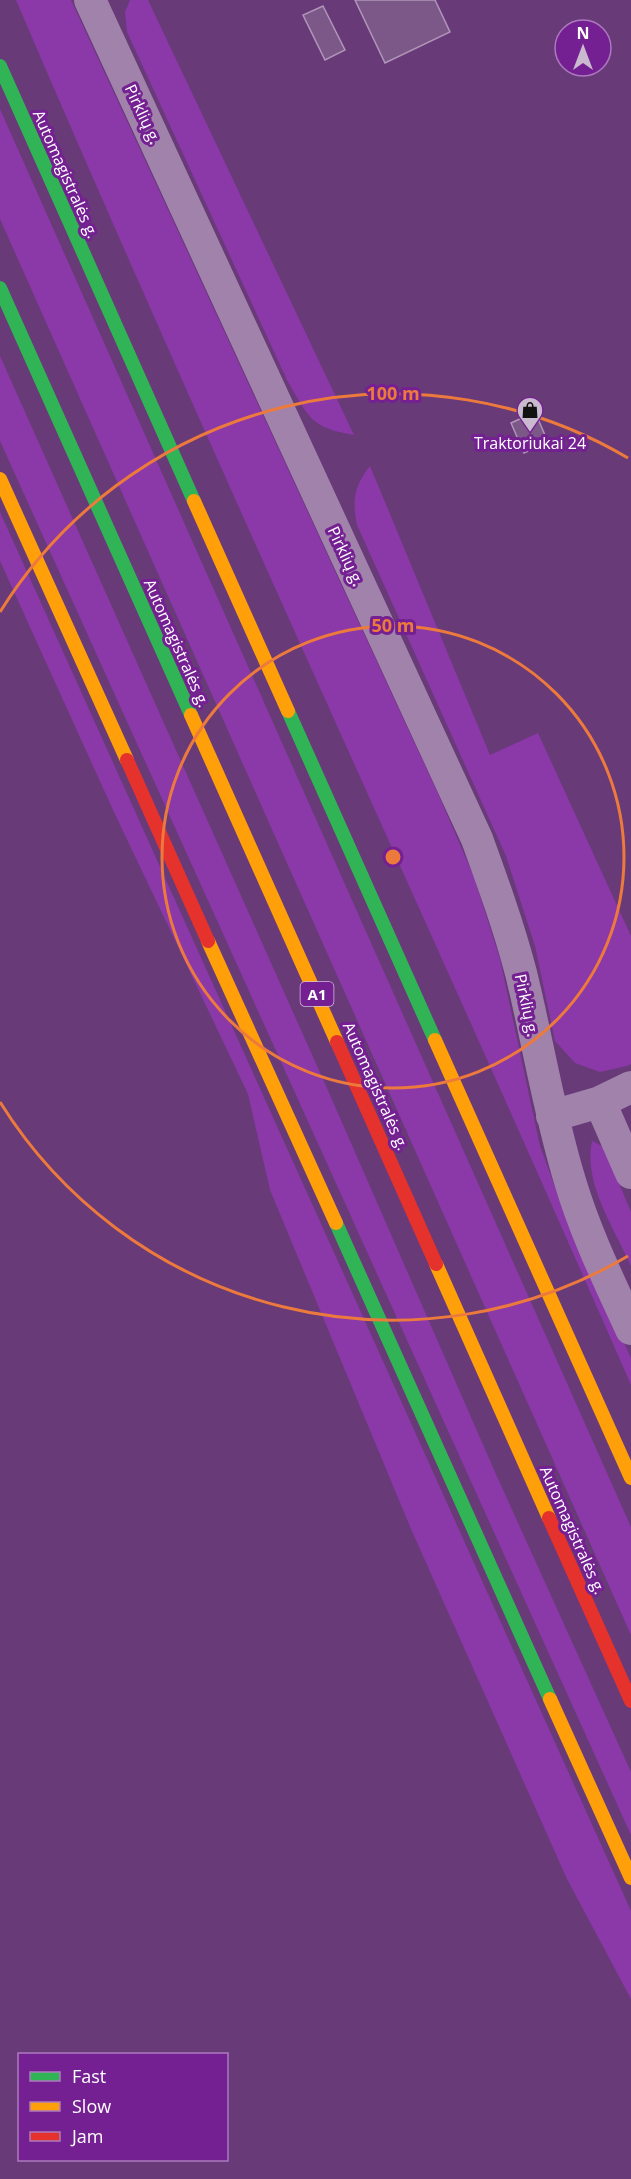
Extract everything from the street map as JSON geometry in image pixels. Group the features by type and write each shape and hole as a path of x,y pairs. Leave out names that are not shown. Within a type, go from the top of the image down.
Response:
{"main road":[{"name":"Automagistralės g.","path":"0,66 631,1478"},
{"name":"Automagistralės g.","path":"0,288 631,1701"},
{"path":"0,478 631,1878"}],"street":[{"name":"Pirklių g.","path":"90,0 477,838 502,907 521,973 552,1116 570,1183 594,1248 631,1329"},
{"path":"552,1116 600,1102 631,1087"},
{"path":"600,1102 631,1173"}],"shaded area":[{"path":"16,0 71,0 439,796 474,877 500,959 540,1146 558,1195 631,1358 631,1385 91,174"},
{"path":"130,0 148,0 354,435 328,429 319,424 300,403 287,380 127,32 125,12"},
{"path":"0,109 631,1527 631,1635 0,219"},
{"path":"0,356 330,1095 495,1472 631,1772 631,1835 0,441"},
{"path":"370,466 490,755 538,733 631,936 631,1064 627,1066 600,1072 575,1063 555,1041 535,946 506,856 357,525 356,494"},
{"path":"0,512 631,1911 631,1999 567,1879 411,1529 270,1190 248,1094 113,810 0,561"},
{"path":"592,1141 604,1147 631,1212 631,1266 596,1189 590,1157"}],"building":[{"path":"355,0 435,0 450,32 385,63"},
{"path":"323,6 345,50 325,60 303,15"},
{"name":"Traktoriukai 24","path":"535,412 548,442 524,453 511,423"}],"traffic: fast":[{"path":"0,66 194,501"},
{"path":"0,288 191,715"},
{"path":"288,711 435,1040"},
{"path":"336,1223 550,1699"}],"traffic: slow":[{"path":"0,479 127,760"},
{"path":"194,501 288,711"},
{"path":"191,715 337,1042"},
{"path":"208,941 336,1223"},
{"path":"435,1040 631,1478"},
{"path":"436,1264 549,1518"},
{"path":"550,1699 631,1878"}],"traffic: jam":[{"path":"127,760 208,941"},
{"path":"337,1042 436,1264"},
{"path":"549,1518 631,1701"}],"place":[{"name":"Traktoriukai 24","path":"530,433"}]}
